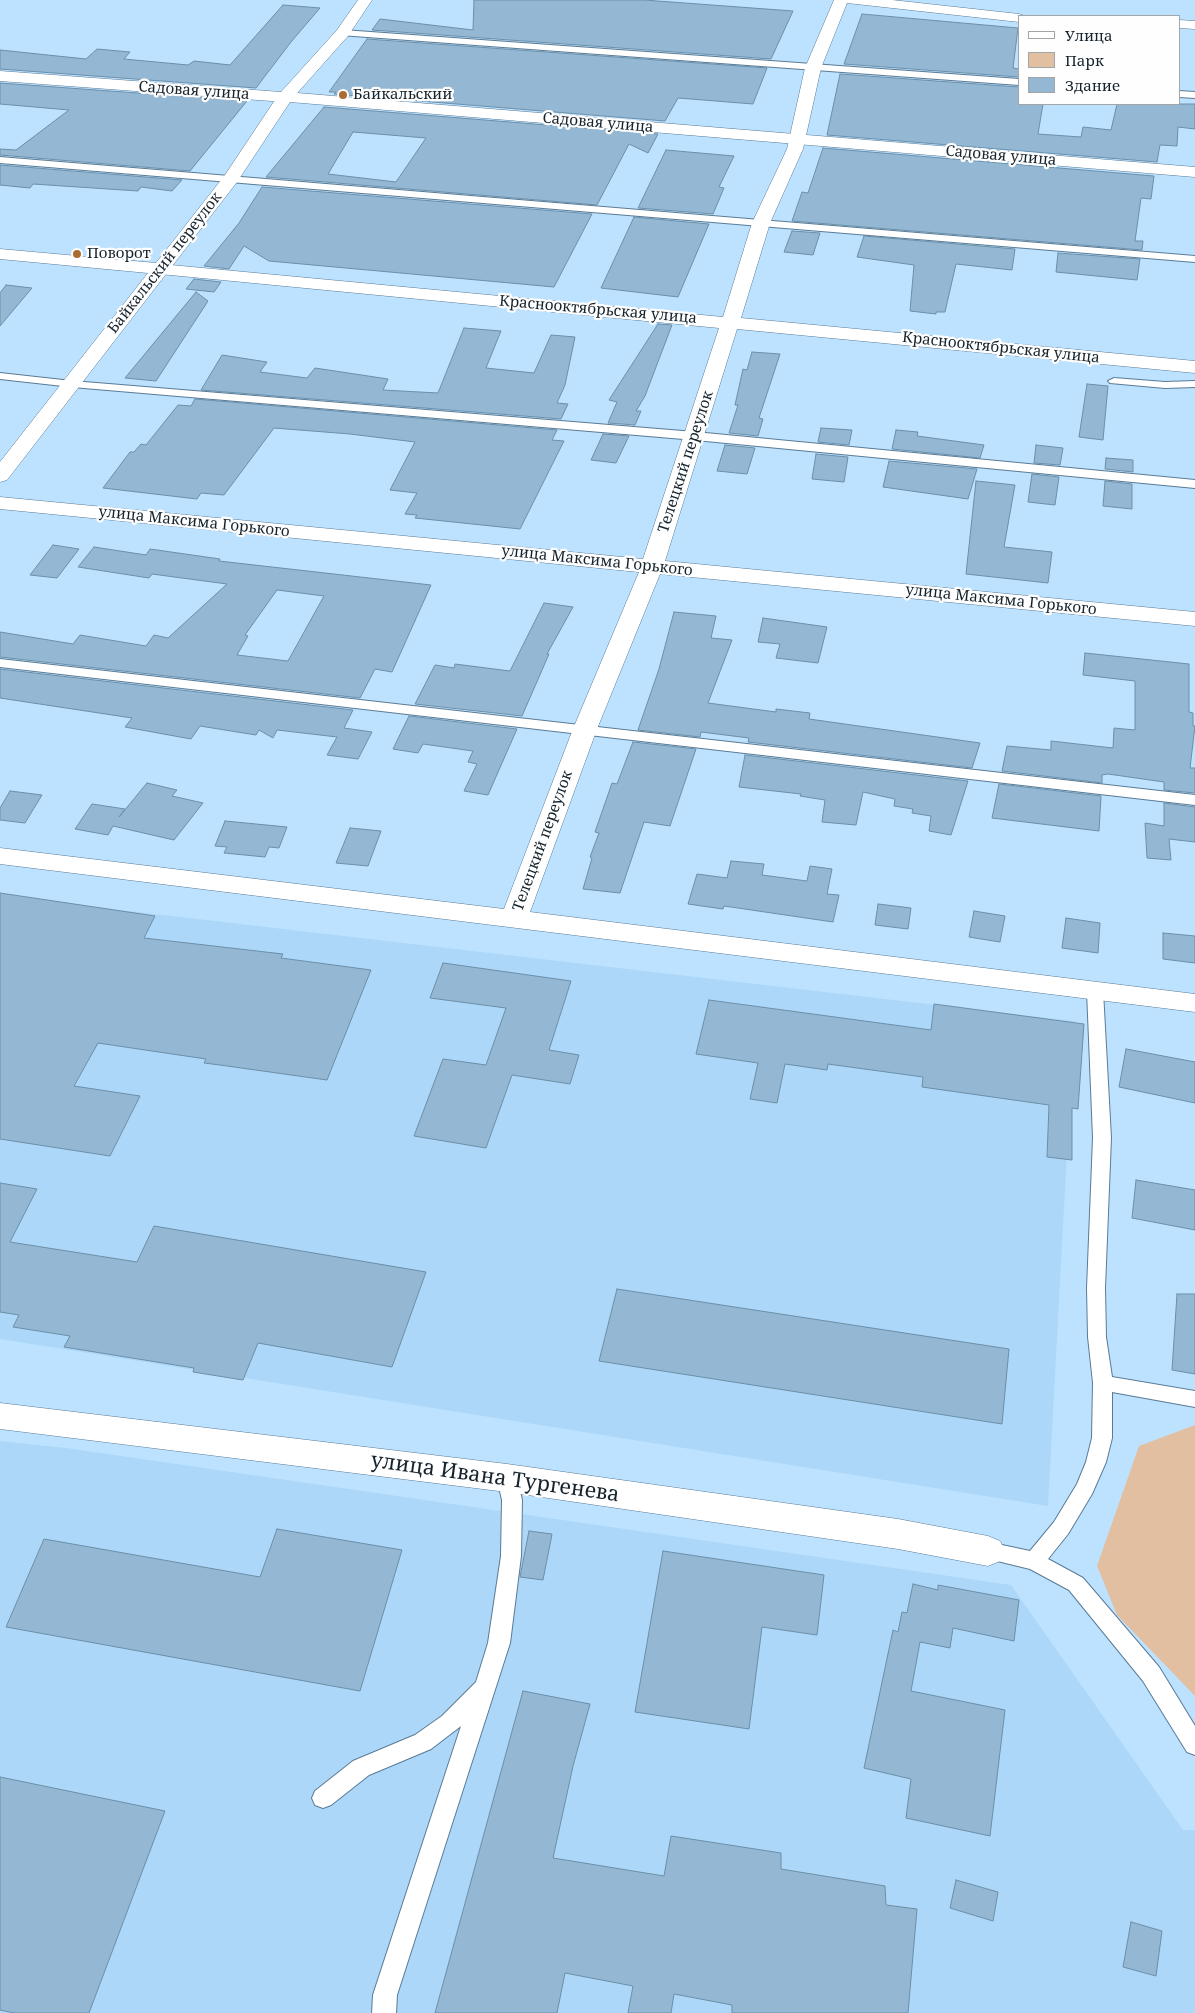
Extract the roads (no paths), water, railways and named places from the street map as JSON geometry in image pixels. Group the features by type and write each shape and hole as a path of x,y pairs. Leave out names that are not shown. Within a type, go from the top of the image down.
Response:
{"street":[{"name":"Байкальский переулок","path":"0,476 231,178 285,97 343,33 364,0"},
{"name":"Телецкий переулок","path":"514,919 584,729 652,566 695,436 761,223 792,157 813,68 841,0"},
{"path":"851,0 1018,18"},
{"path":"1180,24 1195,25"},
{"name":"Садовая улица","path":"0,76 285,97 1195,172"},
{"name":"Краснооктябрьская улица","path":"0,254 1195,367"},
{"name":"улица Максима Горького","path":"0,503 1195,619"},
{"path":"0,856 1195,1003"},
{"name":"улица Ивана Тургенева","path":"0,1416 507,1478 898,1534 988,1551"}],"lane":[{"path":"343,33 1018,82"},
{"path":"1180,94 1195,95"},
{"path":"0,160 1195,259"},
{"path":"0,376 72,384 695,436 1195,484"},
{"path":"1114,381 1165,385 1195,384"},
{"path":"0,663 1195,800"},
{"path":"1034,1561 1061,1528 1085,1488 1096,1462 1102,1438 1103,1383 1096,1328 1096,1288 1102,1138 1095,991"},
{"path":"1103,1383 1181,1398 1195,1398"},
{"path":"384,2013 385,1995 461,1755 487,1684 499,1643 512,1556 512,1500 507,1478"},
{"path":"988,1551 1034,1561 1076,1584 1151,1674 1195,1745"},
{"path":"323,1798 361,1768 423,1742 450,1724 487,1684"}],"place":[{"name":"Байкальский","path":"343,95"},
{"name":"Поворот","path":"77,254"}]}
